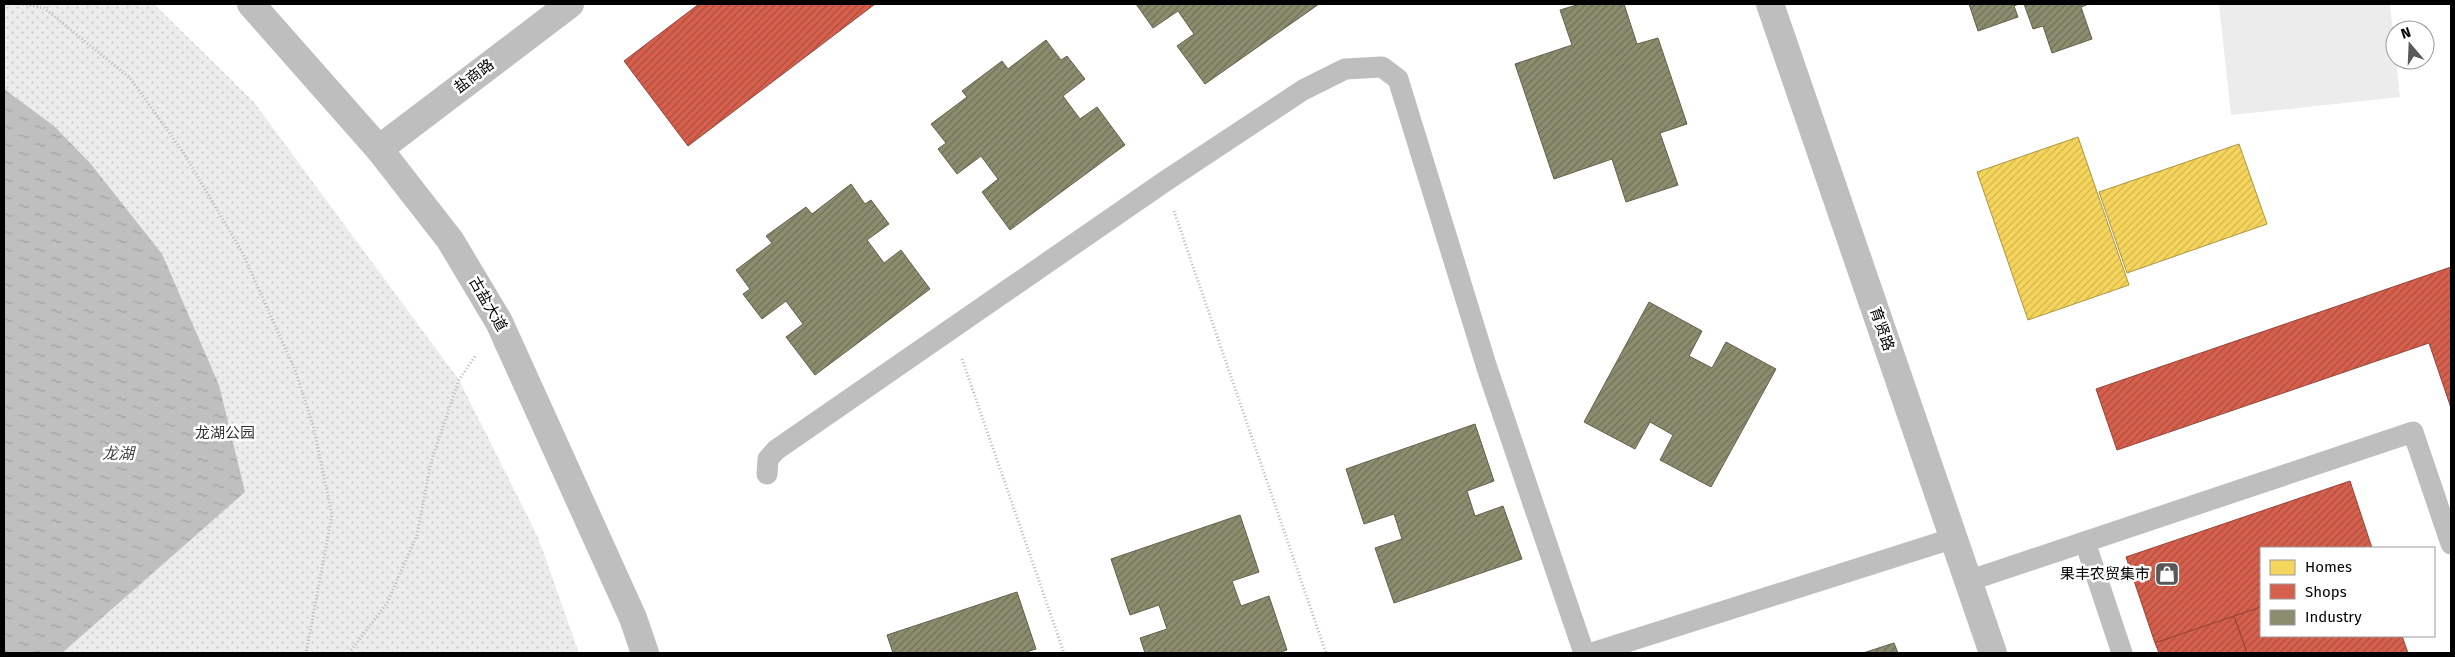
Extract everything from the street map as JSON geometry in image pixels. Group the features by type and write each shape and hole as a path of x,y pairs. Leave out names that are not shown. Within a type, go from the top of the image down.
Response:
{"street":[{"name":"古盐大道","path":"251,4 379,149 450,240 500,322 633,618 645,653"},
{"name":"盐商路","path":"379,149 570,4"},
{"name":"育贤路","path":"1770,4 1994,653"}],"lane":[{"path":"767,474 768,459 776,450 1164,182 1303,90 1345,70 1382,67 1398,80 1487,368 1584,653"},
{"path":"1968,581 2413,432 2451,544"},
{"path":"1592,653 1954,538"},
{"path":"2086,542 2122,653"}],"path":[{"path":"23,4 44,8 130,78 183,152 242,252 295,370 313,425 332,515 306,653"},
{"path":"1164,182 1326,653"},
{"path":"349,653 387,603 417,535 431,462 458,380 500,322"},
{"path":"952,330 1064,653"}],"green space":[{"name":"龙湖公园","path":"4,4 154,4 253,101 459,380 538,537 579,653 4,653"},
{"path":"2219,4 2390,4 2392,20 2385,20 2385,70 2397,70 2400,97 2231,115"}],"water":[{"name":"龙湖","path":"4,89 54,126 90,163 162,254 219,385 245,492 62,653 4,653"}],"building: Homes":[{"path":"2078,137 2129,285 2028,320 1977,172"},
{"path":"2239,144 2267,224 2127,273 2099,192"}],"building: Shops":[{"path":"699,4 875,4 688,146 624,61"},
{"path":"2451,267 2451,408 2429,343 2117,450 2096,389"},
{"path":"2350,481 2372,547 2260,547 2260,607 2155,643 2126,557"},
{"path":"2260,607 2260,637 2402,637 2408,653 2247,653 2234,616"},
{"path":"2234,616 2247,653 2159,653 2155,643"}],"building: Industry":[{"path":"1136,4 1319,4 1205,84 1177,46 1194,34 1178,11 1153,28"},
{"path":"1580,4 1624,4 1637,44 1658,38 1687,124 1660,133 1678,185 1626,202 1612,159 1554,179 1515,64 1572,45 1560,10"},
{"path":"1969,4 2019,4 2014,6 2018,17 1978,31"},
{"path":"2024,4 2089,4 2081,7 2092,39 2052,53 2043,26 2033,29"},
{"path":"1046,40 1061,60 1067,56 1085,79 1063,96 1080,119 1097,107 1125,145 1010,230 982,192 998,179 981,156 957,174 938,149 946,143 931,124 967,97 962,91 1002,61 1008,69"},
{"path":"851,184 865,204 871,200 889,224 867,240 884,263 901,250 930,289 815,375 786,337 803,324 786,301 762,319 743,294 750,289 736,270 772,243 766,236 806,207 812,214"},
{"path":"1649,302 1702,331 1689,356 1712,368 1726,342 1776,369 1711,487 1660,460 1673,435 1650,422 1635,449 1584,422"},
{"path":"1475,424 1494,481 1467,491 1475,516 1503,506 1522,559 1394,603 1375,548 1402,539 1394,514 1364,524 1346,469"},
{"path":"1240,515 1259,572 1232,581 1241,606 1269,596 1287,650 1277,653 1145,653 1140,638 1167,629 1159,605 1130,615 1111,559"},
{"path":"1017,592 1036,649 1023,653 893,653 887,635"},
{"path":"1894,643 1898,653 1863,653"}],"place":[{"name":"果丰农贸集市","path":"2167,574"}]}
